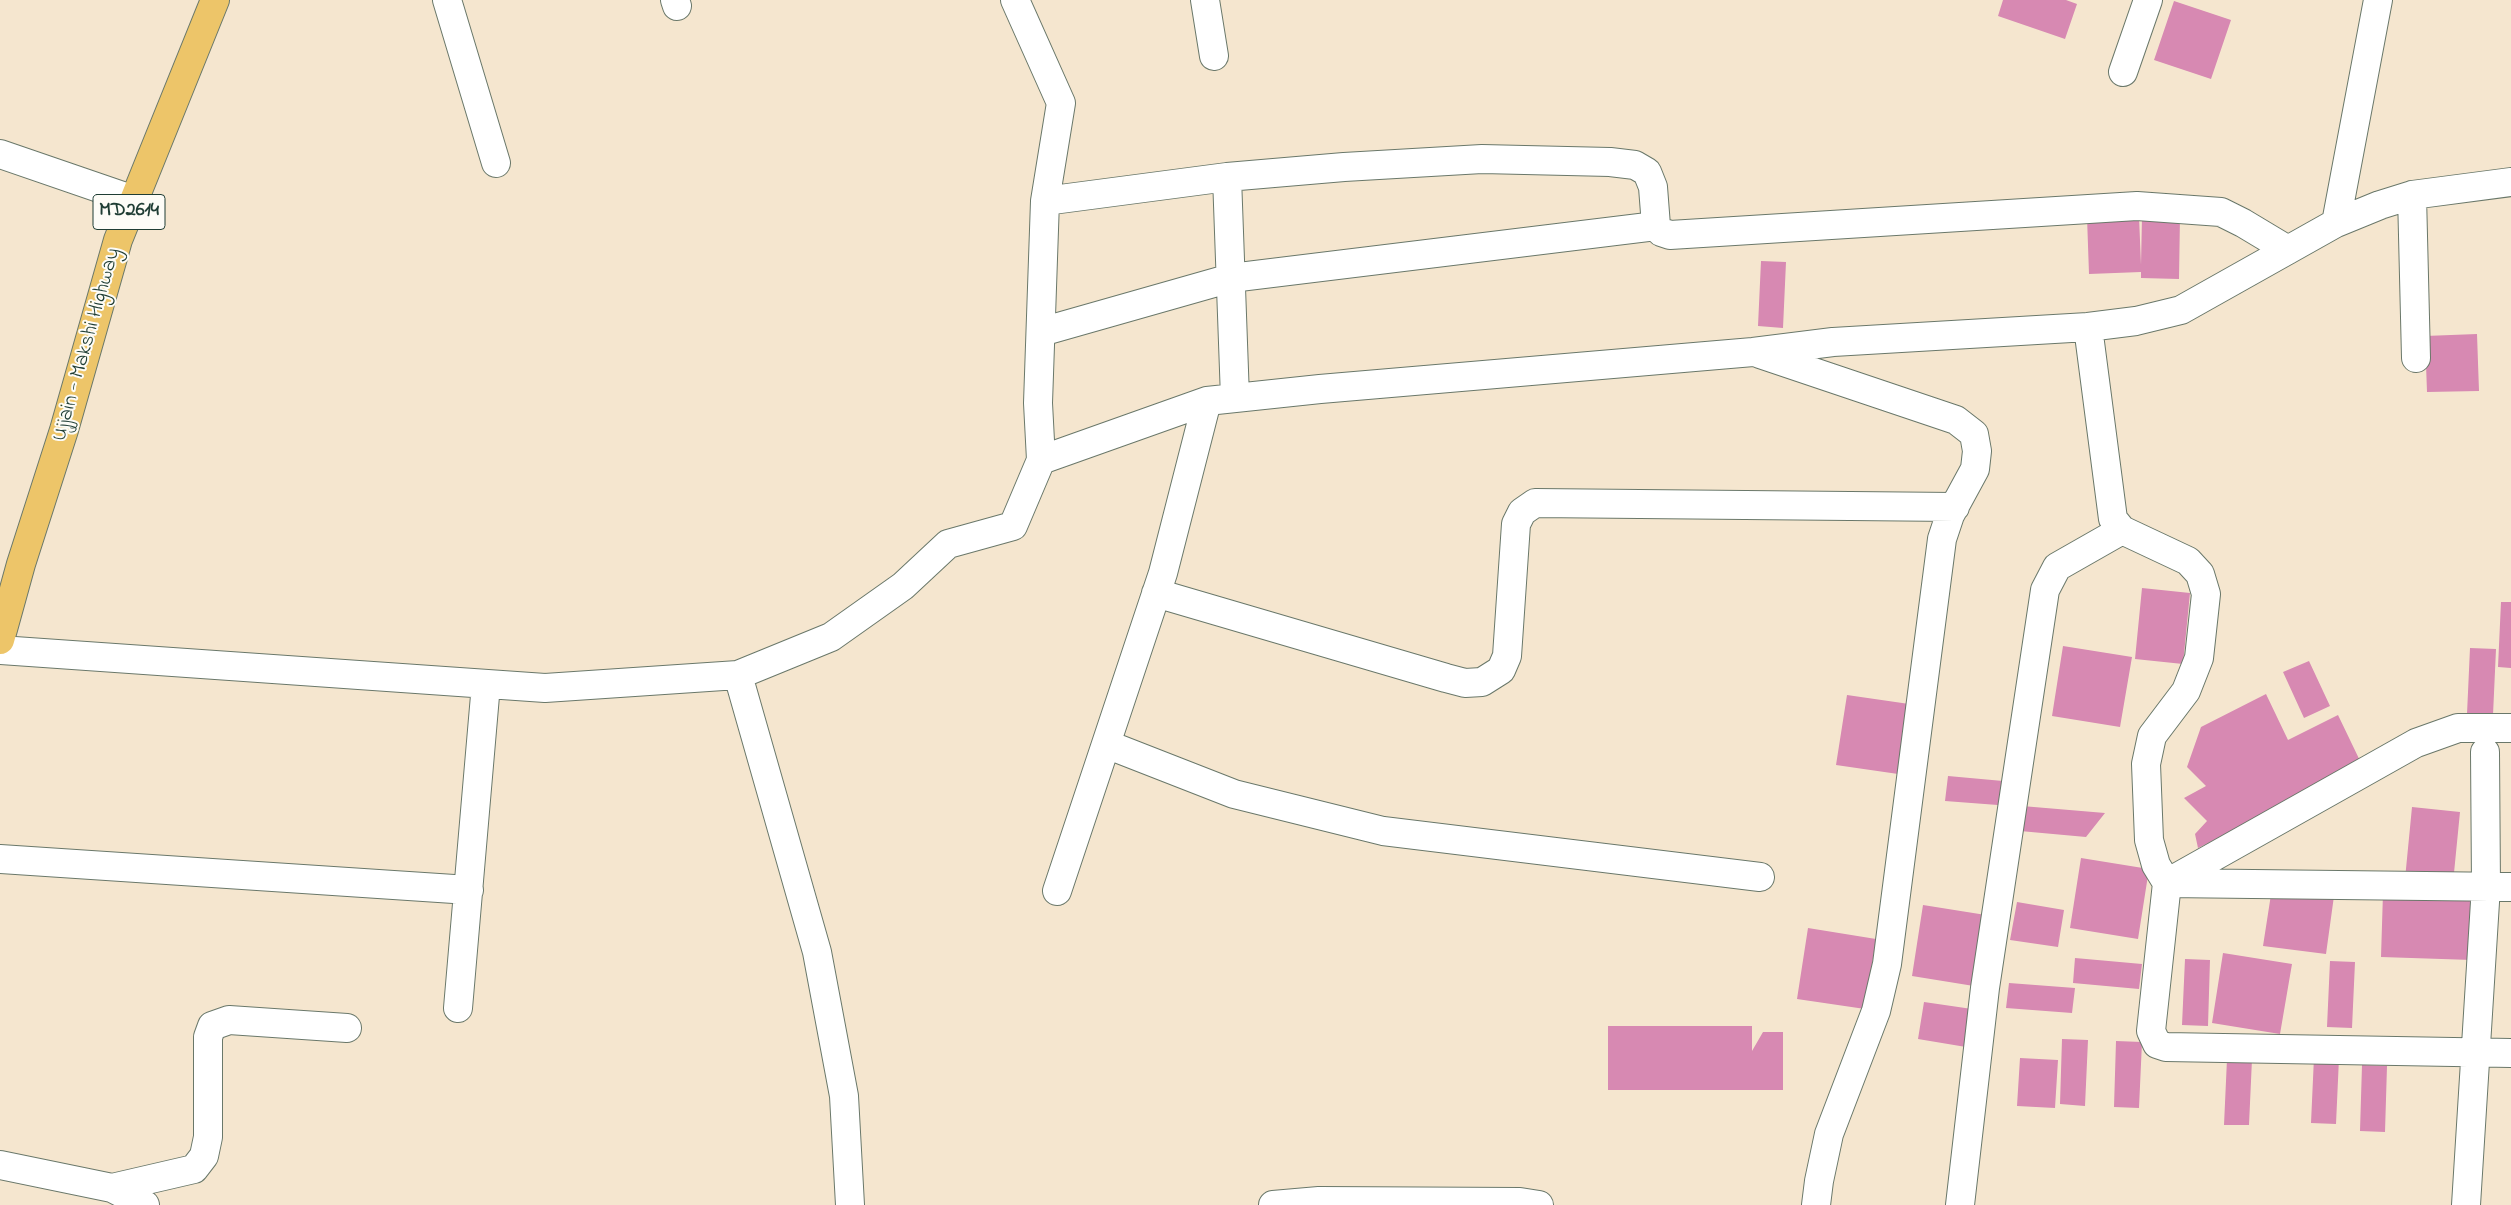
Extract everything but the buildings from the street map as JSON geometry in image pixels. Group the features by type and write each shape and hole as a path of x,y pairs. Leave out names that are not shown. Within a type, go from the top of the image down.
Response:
{"main road":[{"name":"Ujjain - Makshi Highway","path":"0,640 21,564 64,430 118,240 215,0"}],"street":[{"path":"447,0 496,163"},
{"path":"0,650 545,688 738,675 832,636 903,586 948,544 1013,526 1041,460 1038,403 1045,201 1061,103 1015,0"},
{"path":"1204,0 1214,56"},
{"path":"2123,72 2148,0"},
{"path":"2336,223 2378,0"},
{"path":"0,154 134,200"},
{"path":"1045,201 1227,178 1482,159 1610,162 1634,165 1647,172 1653,187 1656,226 1661,232 1670,235 2138,206 2221,212 2243,222 2288,250"},
{"path":"1227,178 1235,398"},
{"path":"1041,460 1207,401 1320,389 1753,352 1833,342 2088,327 2136,321 2181,310 2336,223 2412,195 2511,182"},
{"path":"2412,195 2416,358"},
{"path":"1041,332 1231,278 1656,226"},
{"path":"2088,327 2113,519 2122,530 2188,561 2200,574 2206,594 2199,658 2186,691 2152,736 2146,764 2149,840 2156,865 2167,883 2151,1031 2157,1044 2176,1047 2511,1053"},
{"path":"1753,352 1956,420 1974,434 1977,451 1974,468 1942,539 1887,964 1876,1011 1828,1134 1816,1205"},
{"path":"1057,892 1156,593 1207,401"},
{"path":"1156,593 1446,678 1465,683 1482,682 1501,670 1507,656 1516,524 1522,512 1536,503 1955,507"},
{"path":"1960,1205 1985,988 2045,590 2057,567 2122,530"},
{"path":"738,675 817,952 844,1096 850,1205"},
{"path":"458,1008 486,684"},
{"path":"2167,883 2416,743 2458,728 2511,728"},
{"path":"1106,744 1234,794 1383,831 1760,878"},
{"path":"2466,1205 2476,1052 2498,886 2485,752"},
{"path":"0,859 469,890"},
{"path":"2167,883 2498,886"},
{"path":"112,1188 194,1168 204,1156 208,1137 208,1037 212,1026 230,1020 347,1028"},
{"path":"0,1165 112,1188 145,1205"},
{"path":"1274,1205 1319,1201 1354,1203 1520,1202 1539,1205"}]}
